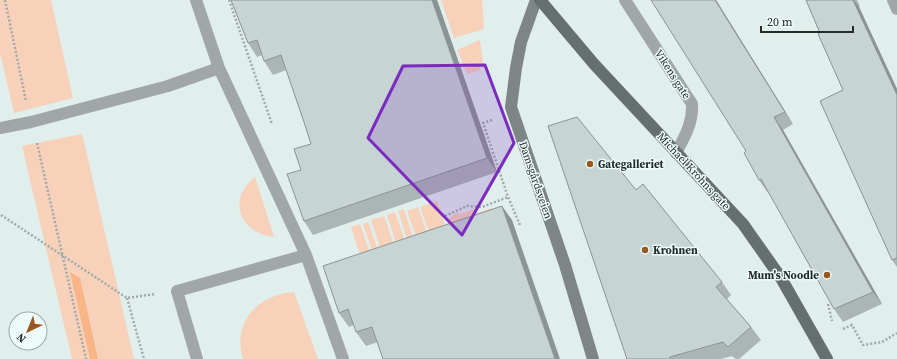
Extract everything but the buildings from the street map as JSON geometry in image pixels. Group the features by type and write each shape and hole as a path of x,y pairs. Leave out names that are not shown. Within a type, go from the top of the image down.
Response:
{"main road":[{"name":"Michael Krohns gate","path":"540,0 594,64 743,224 781,278 827,359"}],"street":[{"path":"196,0 219,68 306,255 343,359"},
{"name":"Damsgårdsveien","path":"536,0 521,42 516,68 512,107 565,265 593,359"},
{"name":"Vikens gate","path":"625,0 692,104 692,114 688,130 676,153"},
{"path":"893,0 897,9"},
{"path":"0,128 31,122 168,86 219,68"},
{"path":"197,359 177,292 306,255"}],"path":[{"path":"495,119 483,122 508,197 520,224"},
{"path":"445,216 467,206 482,207 508,197"},
{"path":"1,215 127,298 177,292"},
{"path":"59,234 62,255 86,359"},
{"path":"127,298 144,359"},
{"path":"843,329 852,325 864,345 882,342 897,333"}],"highlighted area":[{"path":"485,65 514,143 462,235 368,138 403,66"}],"shaded area":[{"path":"0,0 51,0 73,98 14,113 0,53"},
{"path":"441,0 482,0 484,29 454,38"},
{"path":"480,40 483,63 479,71 467,74 457,50"},
{"path":"82,134 134,359 72,359 22,146"},
{"path":"255,177 274,237 262,234 253,229 245,222 241,214 239,205 241,196 246,186"},
{"path":"437,201 450,241 434,247 420,207"},
{"path":"418,207 432,247 421,251 407,211"},
{"path":"491,208 495,215 456,239 448,219 456,213 461,214 473,209 475,214"},
{"path":"404,209 418,252 412,254 398,211"},
{"path":"395,212 410,255 401,258 387,215"},
{"path":"384,216 399,259 385,263 371,220"},
{"path":"368,222 383,264 377,266 363,224"},
{"path":"360,224 374,264 365,270 351,227"},
{"path":"70,272 80,278 98,359 90,359"},
{"path":"294,292 318,359 243,359 241,333 251,312 259,304 269,298"}],"place":[{"name":"Gategalleriet","path":"590,164"},
{"name":"Krohnen","path":"645,250"},
{"name":"Mum's Noodle","path":"827,275"}]}
